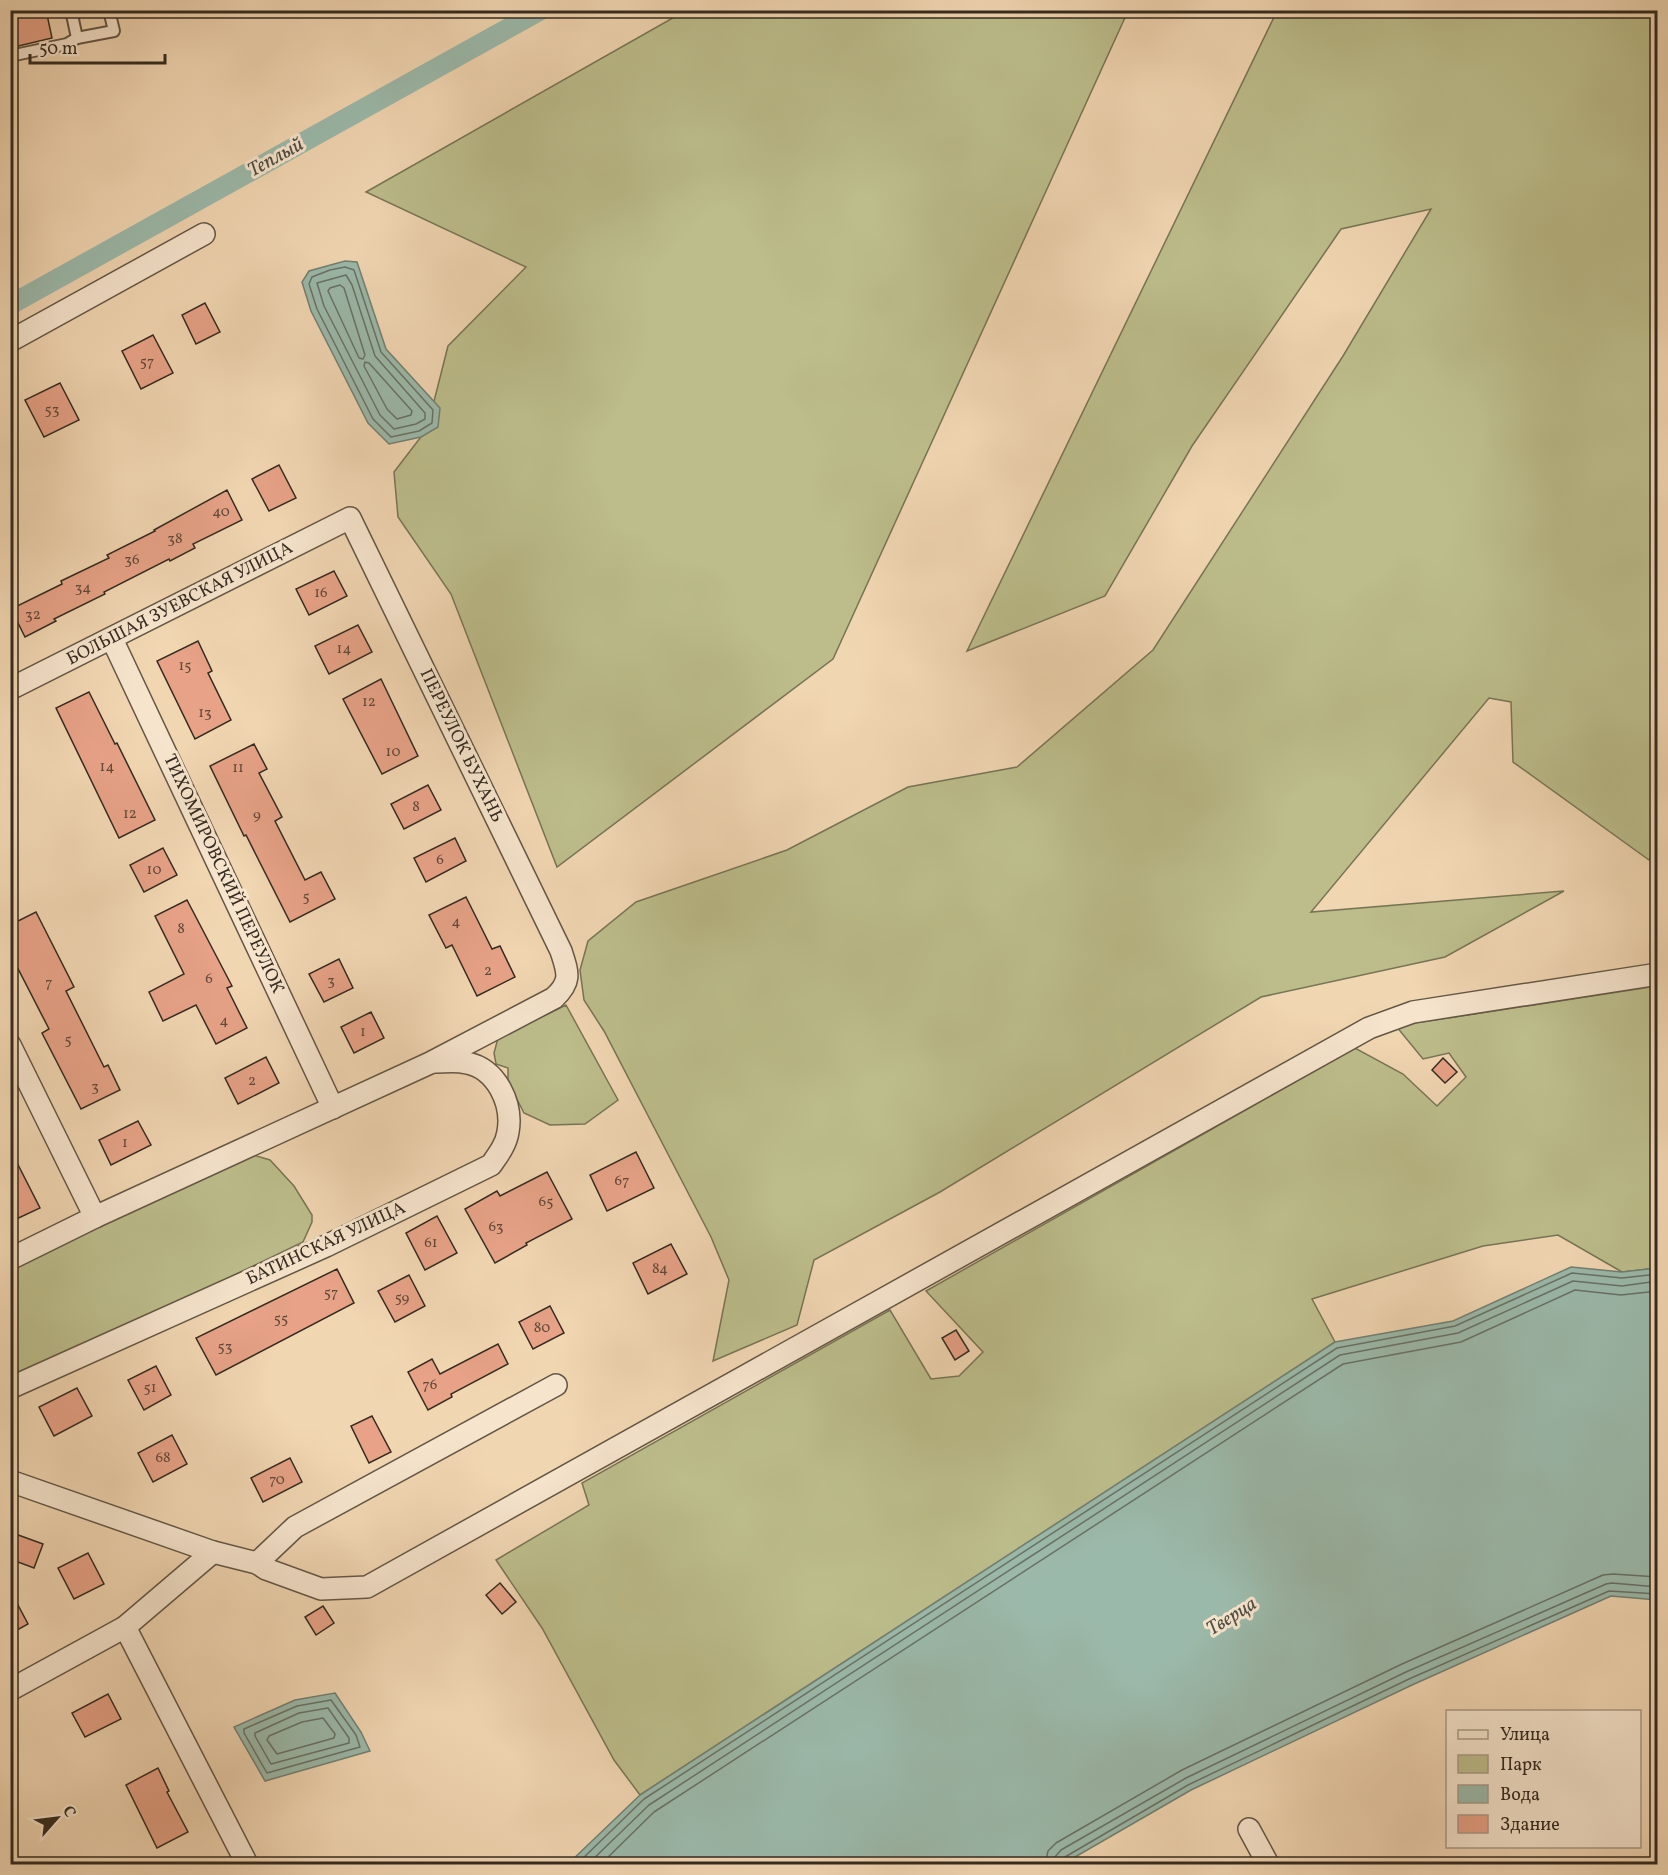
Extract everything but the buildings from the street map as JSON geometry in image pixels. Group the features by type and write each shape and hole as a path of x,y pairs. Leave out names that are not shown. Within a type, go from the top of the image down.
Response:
{"street":[{"path":"10,341 204,234"},
{"name":"БОЛЬШАЯ ЗУЕВСКАЯ УЛИЦА","path":"10,689 350,518"},
{"name":"ПЕРЕУЛОК БУХАНЬ","path":"350,518 561,951 568,975"},
{"name":"ТИХОМИРОВСКИЙ ПЕРЕУЛОК","path":"112,639 333,1108"},
{"path":"10,1481 213,1552 257,1563 266,1569 321,1589 367,1587 1369,1028 1413,1012 1658,974"},
{"name":"БАТИНСКАЯ УЛИЦА","path":"10,1259 95,1217 430,1063 554,998 563,989 568,975"},
{"path":"10,1045 95,1217"},
{"name":"БАТИНСКАЯ УЛИЦА","path":"10,1388 326,1246 490,1165 502,1151 508,1134 509,1116 506,1098 497,1083 484,1070 468,1063 430,1063"},
{"path":"257,1563 295,1527 556,1385"},
{"path":"10,1690 125,1627 213,1552"},
{"path":"125,1627 247,1864"},
{"path":"1249,1829 1268,1864"}],"lane":[{"path":"71,10 77,38"},
{"path":"10,56 67,44 77,38 114,31 109,10"}],"green space":[{"path":"685,11 1128,11 833,659 557,867 451,594 398,517 394,472 427,429 448,346 526,267 366,192"},
{"path":"1277,11 1657,11 1657,847 1649,860 1513,762 1511,702 1489,698 1311,912 1564,891 1445,957 1261,997 940,1192 814,1260 797,1325 713,1361 729,1280 711,1237 604,1031 584,1000 580,970 588,941 636,902 787,850 908,787 1017,767 1153,650 1343,356 1431,209 1341,229 1192,446 1105,596 967,651"},
{"path":"1657,986 1657,1268 1622,1272 1558,1235 1483,1246 1312,1299 1335,1342 640,1795 614,1760 542,1628 496,1560 589,1505 582,1483 890,1310 931,1379 959,1376 983,1352 926,1291 1355,1048 1403,1074 1437,1106 1466,1077 1449,1053 1423,1059 1396,1026"},
{"path":"566,1005 618,1100 585,1124 550,1125 524,1113 508,1082 508,1068 496,1064 494,1053 498,1038"},
{"path":"246,1153 270,1160 294,1186 312,1215 312,1222 303,1242 11,1383 11,1268"}],"water":[{"path":"345,261 357,262 386,349 440,408 438,427 421,437 389,444 368,423 311,311 302,282 309,271"},
{"name":"Тверца","path":"1571,1267 1622,1272 1657,1268 1657,1600 1611,1596 1412,1685 1191,1790 1063,1864 568,1864 640,1795 1335,1342 1453,1321"},
{"path":"335,1693 361,1732 370,1751 265,1781 234,1727 295,1700"}],"waterway":[{"name":"Теплый","path":"10,305 541,10"}]}
